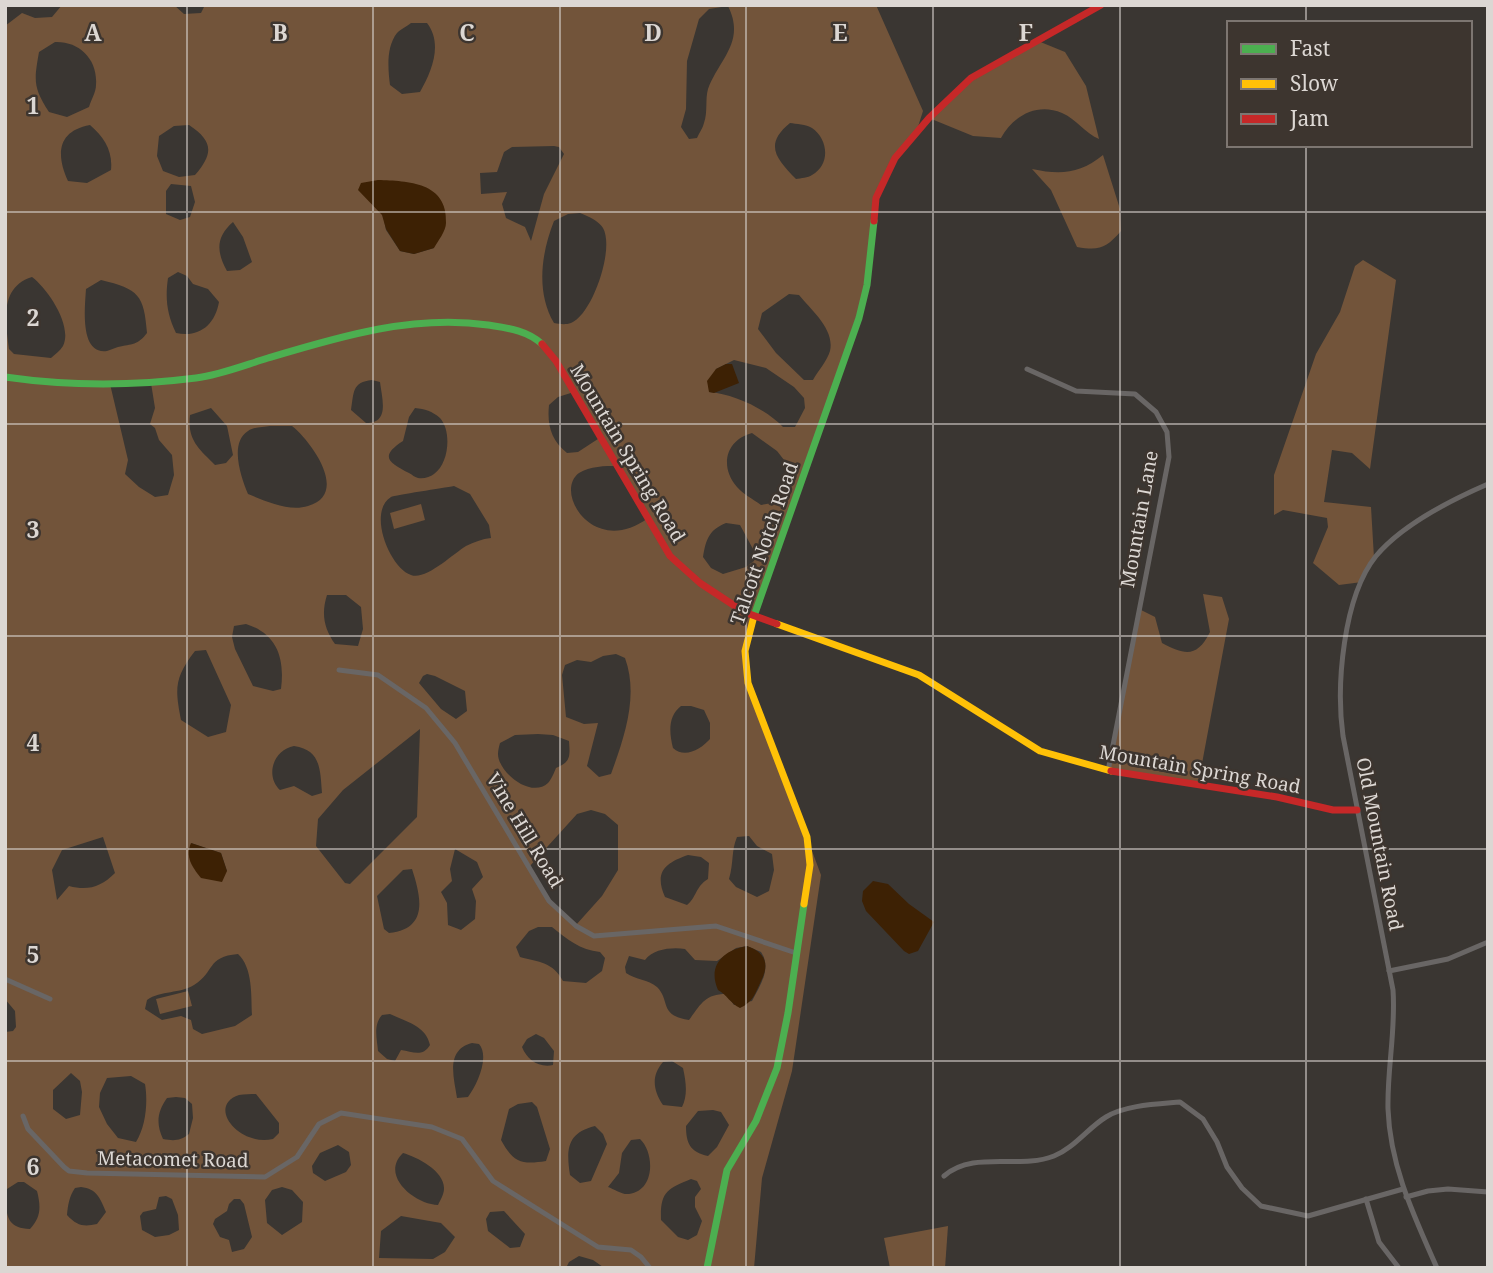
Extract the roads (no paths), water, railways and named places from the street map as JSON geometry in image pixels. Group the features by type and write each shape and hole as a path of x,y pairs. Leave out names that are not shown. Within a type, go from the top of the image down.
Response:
{"street":[{"name":"Talcott Notch Road","path":"708,1268 727,1170 755,1121 776,1068 788,1013 810,865 807,837 748,683 746,651 754,616 859,318 867,285 876,198 885,174 895,158 971,78 1101,5"},
{"name":"Mountain Spring Road","path":"5,377 55,384 148,383 200,378 330,339 415,323 475,323 517,329 539,341 556,362 670,556 700,583 744,612 919,675 1040,751 1108,771 1277,797 1333,810 1357,810"},
{"name":"Mountain Lane","path":"1027,369 1076,391 1135,394 1156,412 1167,432 1169,457 1108,771"},
{"name":"Old Mountain Road","path":"1437,1268 1406,1197 1394,1160 1389,1126 1389,1088 1395,1021 1389,971 1342,731 1340,697 1348,629 1362,582 1374,558 1388,544 1442,506 1488,484"},
{"name":"Vine Hill Road","path":"339,670 378,675 426,708 455,743 549,901 576,926 594,936 716,926 796,953"},
{"path":"1389,971 1448,959 1488,942"},
{"path":"5,979 50,999"},
{"path":"944,1176 952,1169 975,1162 1018,1161 1053,1156 1076,1142 1107,1116 1146,1105 1180,1102 1203,1119 1217,1142 1227,1167 1242,1188 1261,1206 1308,1216 1403,1189"},
{"name":"Metacomet Road","path":"23,1116 28,1129 64,1167 69,1171 87,1173 265,1177 297,1157 319,1124 341,1113 432,1127 462,1139 493,1181 598,1247 631,1250 650,1268"},
{"path":"1406,1197 1448,1189 1488,1192"},
{"path":"1366,1199 1379,1242 1399,1268"}]}
